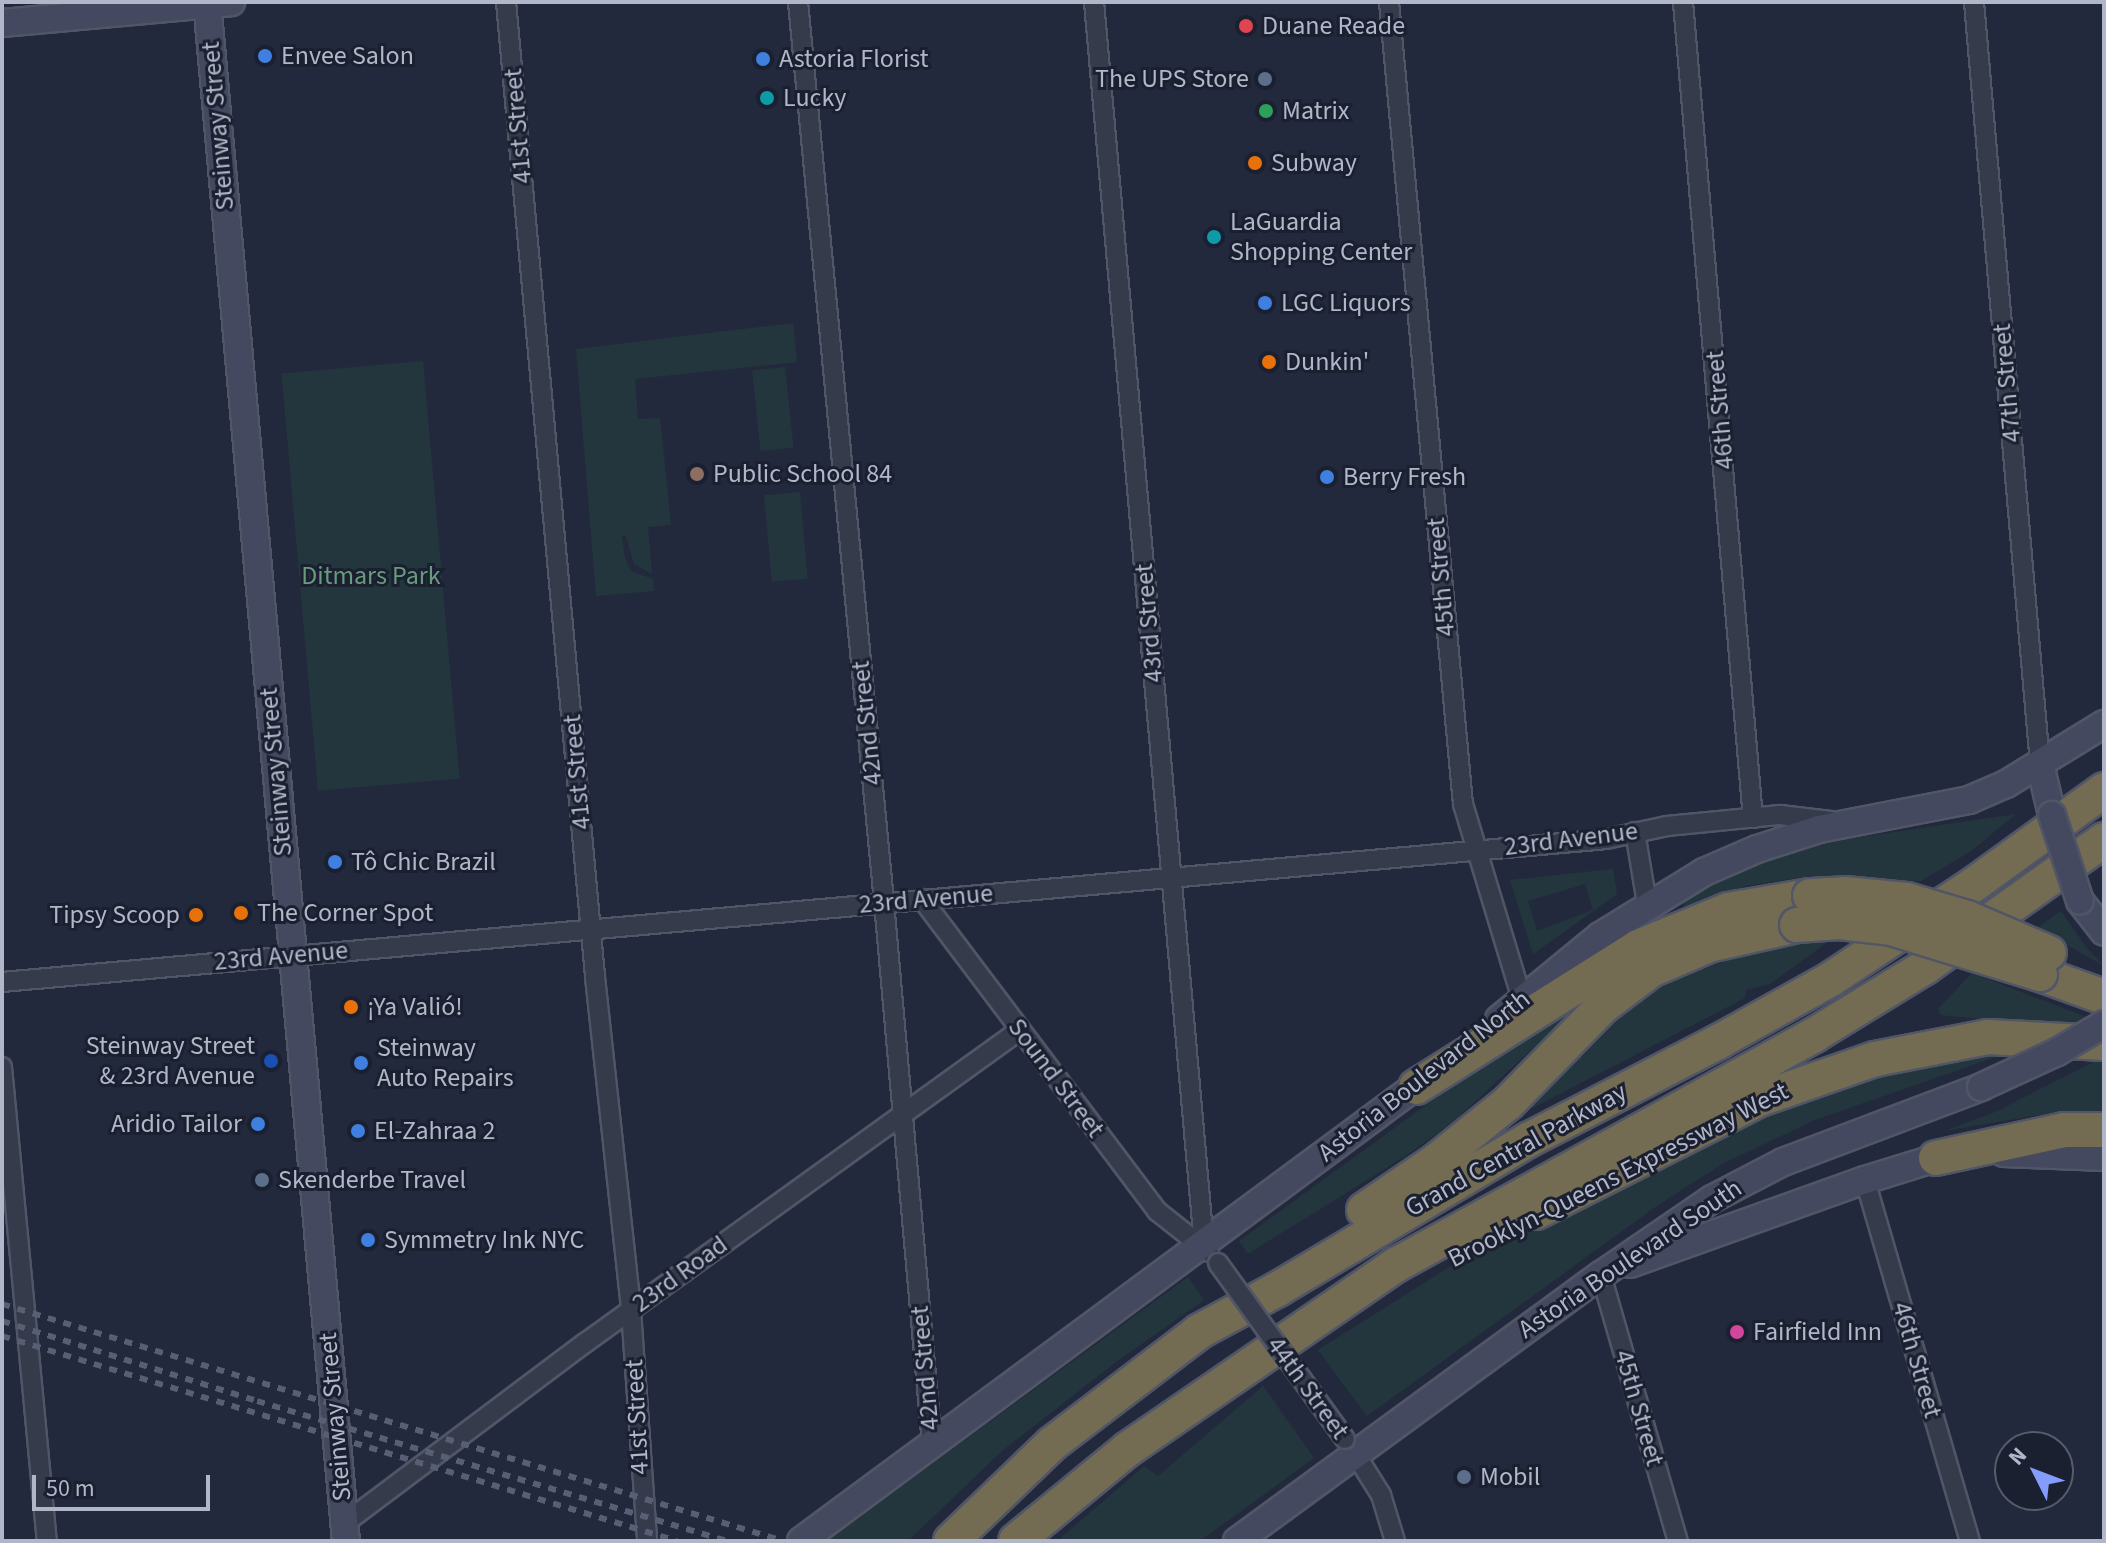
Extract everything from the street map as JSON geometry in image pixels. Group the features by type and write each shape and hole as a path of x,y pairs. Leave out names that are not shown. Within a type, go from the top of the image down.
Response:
{"highway":[{"name":"Grand Central Parkway","path":"951,1541 1053,1443 1200,1331 1278,1289 1514,1147 1831,979 1950,900 2104,790"},
{"name":"Grand Central Parkway","path":"1016,1541 1128,1449 1396,1265 1777,1056 1888,991 2104,840"},
{"path":"1416,1087 1648,942 1728,910 1803,910 1839,922 1891,928 2104,978"},
{"path":"1200,1331 1267,1273 1415,1176 1487,1121 1521,1092 1602,1007 1651,970 1803,910"},
{"path":"2045,963 2104,997"},
{"name":"Brooklyn-Queens Expressway West","path":"1287,1342 1408,1284 1545,1207 1779,1091 1875,1059 1964,1040 2007,1037 2104,1043"},
{"path":"1936,1158 2064,1130 2104,1130"}],"main road":[{"path":"2,23 215,3"},
{"name":"Steinway Street","path":"215,3 292,955 345,1532"},
{"name":"Astoria Boulevard North","path":"801,1541 932,1444 1211,1253 1600,936 1647,904 1704,872 1757,849 1849,823 1969,800 2040,764 2104,724"},
{"path":"2040,764 2052,815 2080,901 2104,932"},
{"name":"Astoria Boulevard South","path":"1237,1541 1350,1446 1675,1222 1743,1181 1825,1145 1981,1087 2057,1052 2104,1024"},
{"path":"1601,1275 1865,1180 1936,1158 2011,1152 2104,1157"}],"street":[{"name":"41st Street","path":"506,2 590,929 631,1310 647,1541"},
{"name":"42nd Street","path":"798,2 932,1444"},
{"name":"43rd Street","path":"1094,2 1171,877 1211,1253"},
{"name":"45th Street","path":"1389,2 1463,804 1522,1000"},
{"name":"46th Street","path":"1683,2 1753,818"},
{"name":"47th Street","path":"1974,2 2040,764"},
{"name":"23rd Avenue","path":"2,982 1606,839 1635,832 1780,815 1849,823"},
{"path":"1635,832 1647,904"},
{"name":"Sound Street","path":"922,899 1157,1211 1211,1253"},
{"name":"23rd Road","path":"345,1532 631,1310 1020,1030"},
{"path":"2,1067 47,1541"},
{"name":"46th Street","path":"1865,1180 1970,1541"},
{"name":"44th Street","path":"1211,1253 1350,1446 1381,1495 1395,1541"},
{"name":"45th Street","path":"1601,1275 1678,1541"}],"green space":[{"path":"793,323 797,362 635,379 638,419 660,418 671,525 648,527 652,574 634,564 626,536 622,536 625,558 631,571 653,579 654,591 596,596 576,349"},
{"name":"Ditmars Park","path":"423,361 460,778 318,791 282,373"},
{"path":"785,367 793,448 761,451 752,370"},
{"path":"800,492 808,579 772,582 764,495"},
{"path":"2016,814 1971,851 1921,881 1812,876 1746,886 1686,910 1682,901 1745,869 1827,842"},
{"path":"1613,869 1617,894 1533,954 1510,880","holes":["1585,884 1593,910 1537,931 1528,901"]},
{"path":"2061,911 2086,947 2104,966 2037,928"},
{"path":"1829,941 1770,984 1746,990 1745,998 1517,1116 1577,1053 1582,1057 1625,1012 1653,992 1685,975 1761,949"},
{"path":"1972,973 2094,1020 2104,1031 1940,1015 1938,1009"},
{"path":"1595,982 1578,1007 1453,1122 1407,1155 1248,1254 1239,1241"},
{"path":"1966,1046 2007,1053 1815,1120 1724,1163 1658,1205 1367,1416 1318,1350 1454,1264 1670,1164 1776,1106"},
{"path":"2096,1061 2104,1063 2104,1111 2038,1115 1944,1131 1995,1112"},
{"path":"1188,1277 1204,1300 1116,1362 1003,1450 908,1541 827,1541"},
{"path":"1263,1386 1314,1458 1200,1541 1057,1541 1144,1466 1158,1476"}],"railway":[{"path":"2,1304 783,1541"},
{"path":"2,1321 257,1401 726,1541"},
{"path":"2,1336 677,1541"}],"place":[{"name":"Duane Reade","path":"1246,26"},
{"name":"Envee Salon","path":"265,56"},
{"name":"Astoria Florist","path":"763,59"},
{"name":"The UPS Store","path":"1265,79"},
{"name":"Lucky","path":"767,98"},
{"name":"Matrix","path":"1266,111"},
{"name":"Subway","path":"1255,163"},
{"name":"LaGuardia Shopping Center","path":"1214,237"},
{"name":"LGC Liquors","path":"1265,303"},
{"name":"Dunkin'","path":"1269,362"},
{"name":"Public School 84","path":"697,474"},
{"name":"Berry Fresh","path":"1327,477"},
{"name":"Tô Chic Brazil","path":"335,862"},
{"name":"The Corner Spot","path":"241,913"},
{"name":"Tipsy Scoop","path":"196,915"},
{"name":"¡Ya Valió!","path":"351,1007"},
{"name":"Steinway Street & 23rd Avenue","path":"271,1061"},
{"name":"Steinway Auto Repairs","path":"361,1063"},
{"name":"Aridio Tailor","path":"258,1124"},
{"name":"El-Zahraa 2","path":"358,1131"},
{"name":"Skenderbe Travel","path":"262,1180"},
{"name":"Symmetry Ink NYC","path":"368,1240"},
{"name":"Fairfield Inn","path":"1737,1332"},
{"name":"Mobil","path":"1464,1477"}]}
